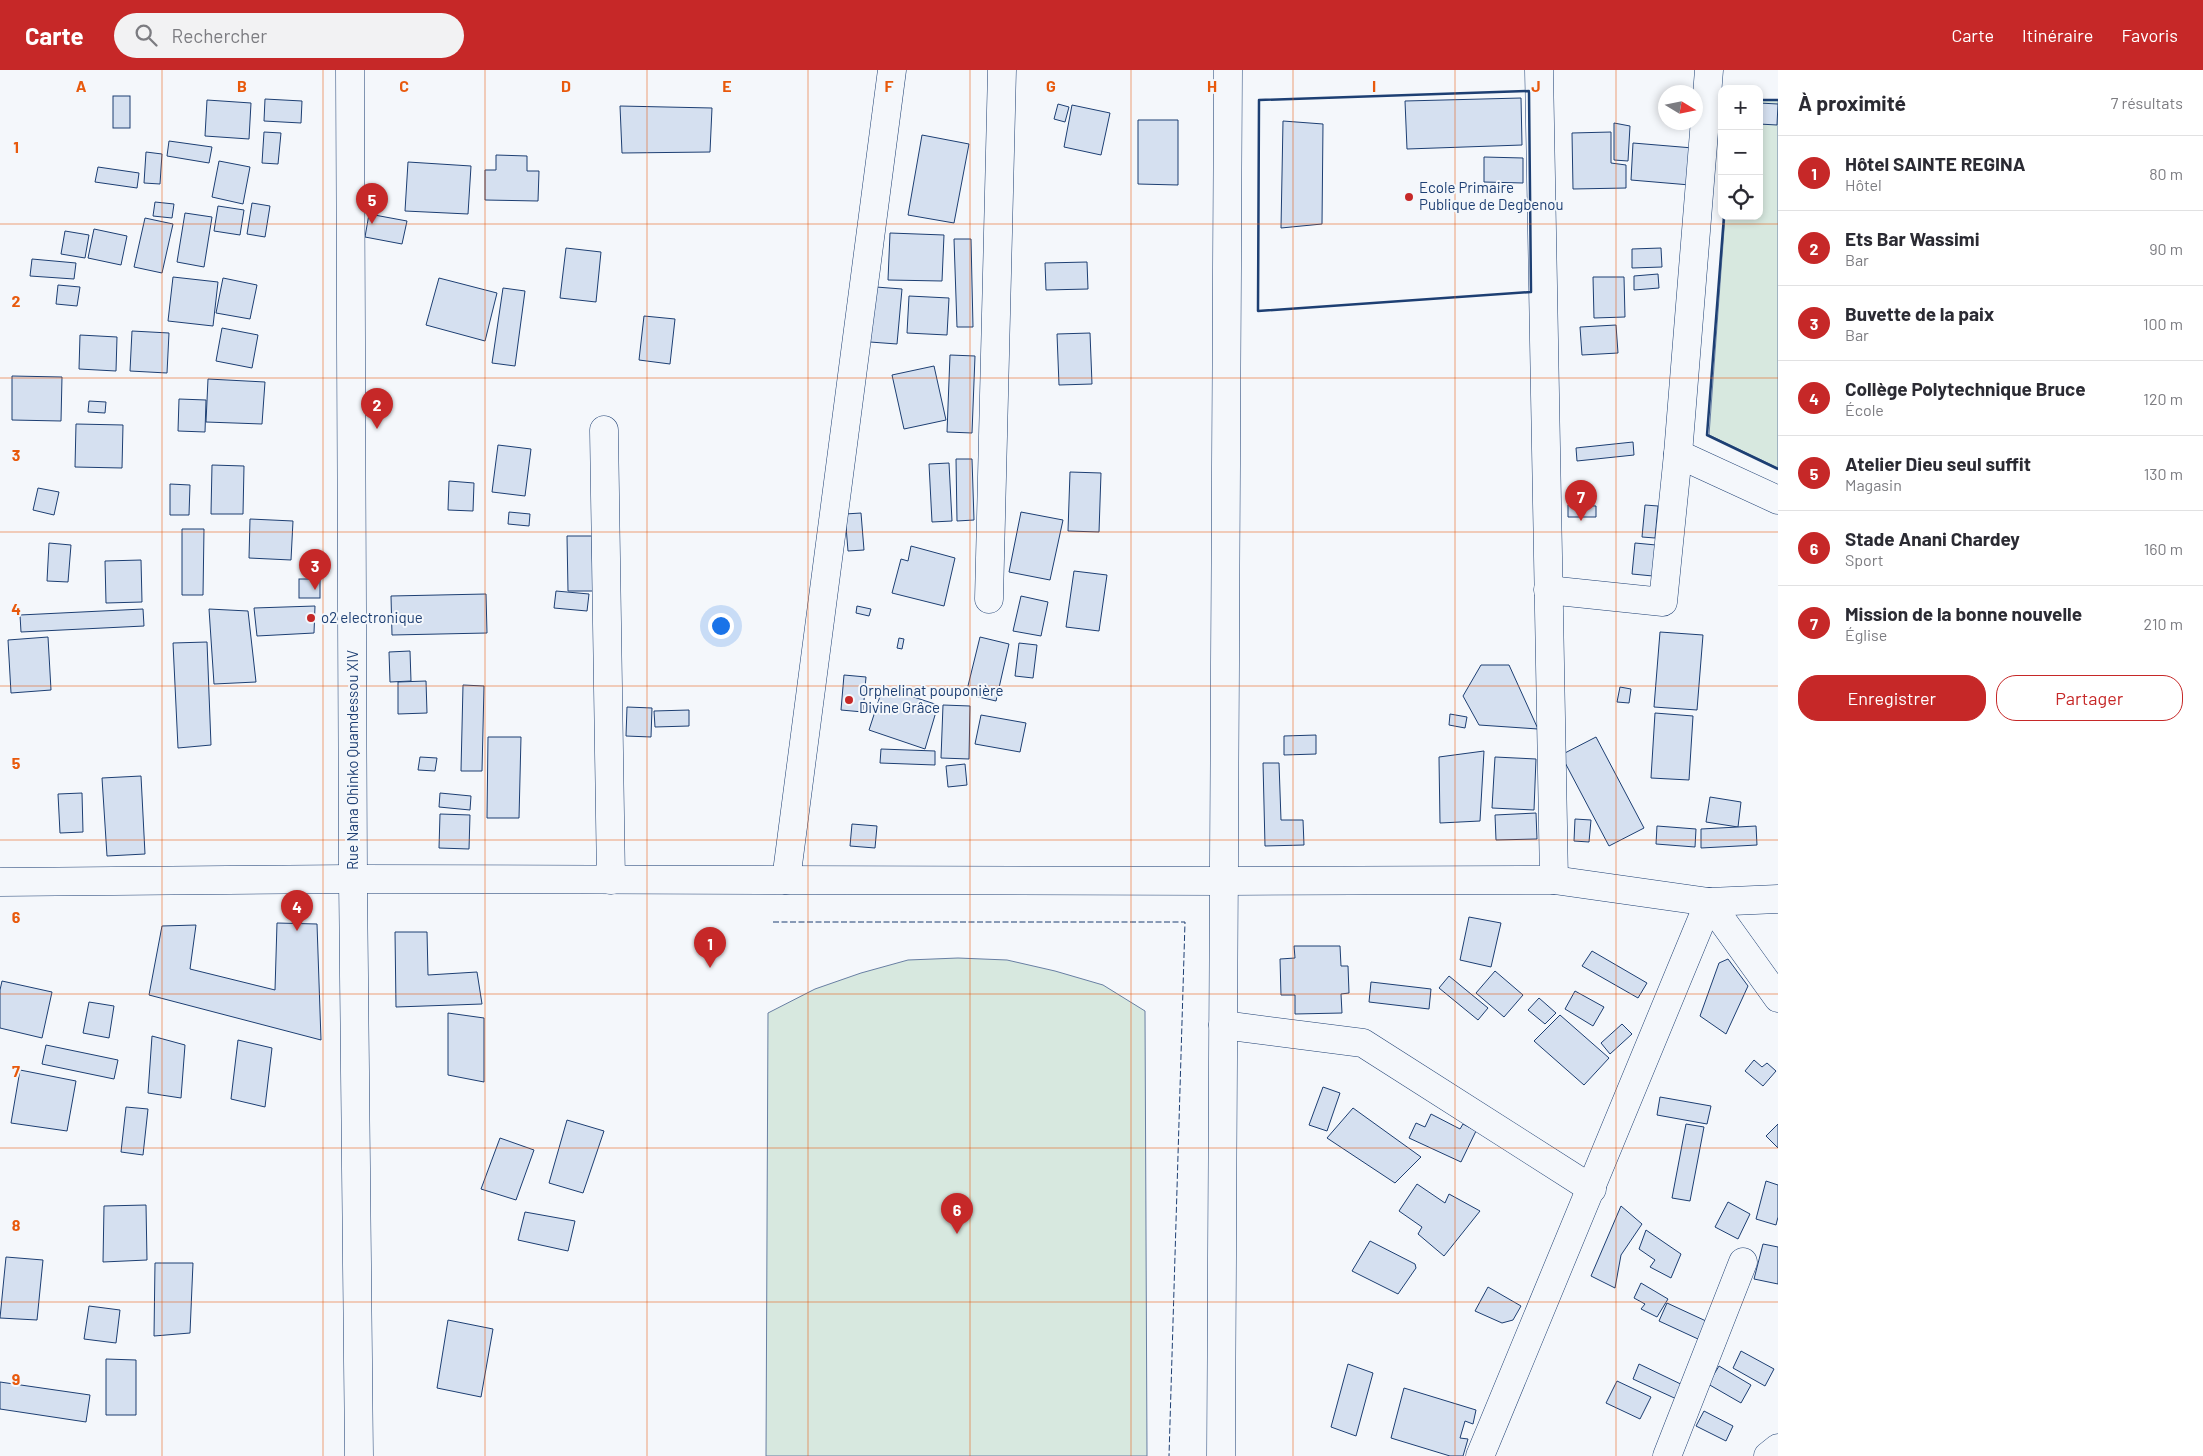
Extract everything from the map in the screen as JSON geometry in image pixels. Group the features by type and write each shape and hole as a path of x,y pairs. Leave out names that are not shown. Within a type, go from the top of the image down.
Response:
{"street":[{"name":"Rue Nana Ohinko Quamdessou XIV","path":"350,70 353,880 358,1456"},
{"path":"786,880 892,70"},
{"path":"989,599 1002,70"},
{"path":"1221,1456 1228,70"},
{"path":"1539,70 1554,880"},
{"path":"1548,590 1663,602 1678,454 1709,70"},
{"path":"604,430 611,880"},
{"path":"1678,454 1778,500"},
{"path":"0,882 353,880 1554,880 1709,902 1778,899"},
{"path":"1709,902 1778,998"},
{"path":"1480,1456 1592,1189 1709,902"},
{"path":"1223,1025 1363,1043 1592,1189"},
{"path":"1670,1455 1743,1262"},
{"path":"1768,1456 1778,1448"}],"shaded area":[{"path":"1763,100 1778,100 1778,468 1709,435 1725,220 1763,220"},
{"path":"958,958 1007,960 1055,971 1103,985 1145,1011 1147,1456 766,1456 768,1013 815,989 861,973 908,960"}],"building":[{"path":"113,96 130,96 130,128 113,128"},
{"path":"1521,98 1522,145 1407,149 1405,101"},
{"path":"265,99 302,101 301,123 264,121"},
{"path":"207,100 251,103 249,139 205,136"},
{"path":"1763,103 1778,104 1777,125 1763,124"},
{"path":"1058,104 1069,107 1065,122 1054,119"},
{"path":"1072,105 1110,113 1101,155 1064,147"},
{"path":"620,106 712,108 710,152 622,153"},
{"path":"1138,120 1178,120 1178,185 1138,184"},
{"path":"1283,121 1323,124 1322,224 1281,228"},
{"path":"1614,123 1630,126 1628,161 1614,160"},
{"path":"264,132 281,133 278,164 262,163"},
{"path":"1611,132 1611,163 1626,165 1626,188 1573,189 1572,133"},
{"path":"922,135 969,144 954,223 908,215"},
{"path":"169,141 212,147 209,163 167,156"},
{"path":"1633,143 1693,148 1690,185 1631,180"},
{"path":"146,152 162,154 160,184 144,183"},
{"path":"496,155 527,156 527,171 539,171 538,201 485,200 485,170 496,170"},
{"path":"1484,157 1523,158 1523,183 1484,182"},
{"path":"219,161 250,167 243,204 212,197"},
{"path":"408,162 471,166 468,214 405,211"},
{"path":"98,167 139,173 137,188 95,182"},
{"path":"155,202 174,204 172,218 153,216"},
{"path":"252,203 270,206 265,237 247,234"},
{"path":"218,206 244,210 240,235 214,231"},
{"path":"185,213 212,217 204,267 177,262"},
{"path":"369,214 407,221 402,244 365,237"},
{"path":"145,218 173,224 162,273 134,267"},
{"path":"94,229 127,236 121,265 88,258"},
{"path":"65,231 89,235 85,258 61,254"},
{"path":"890,233 944,235 942,281 888,280"},
{"path":"954,239 971,239 973,327 957,327"},
{"path":"566,248 601,252 596,302 560,298"},
{"path":"1661,248 1662,267 1632,268 1632,249"},
{"path":"32,259 76,263 74,279 30,276"},
{"path":"1087,262 1088,289 1046,290 1045,263"},
{"path":"1658,274 1659,288 1634,290 1634,276"},
{"path":"173,277 218,282 213,326 168,321"},
{"path":"1593,277 1624,277 1625,317 1594,318"},
{"path":"223,278 257,285 250,319 216,313"},
{"path":"439,278 497,293 485,341 426,325"},
{"path":"58,285 80,287 77,306 56,304"},
{"path":"876,287 902,289 897,344 870,342"},
{"path":"503,288 525,291 515,366 492,363"},
{"path":"909,296 949,298 947,335 907,333"},
{"path":"644,316 675,319 670,364 639,360"},
{"path":"1616,325 1618,353 1582,355 1580,327"},
{"path":"222,328 258,335 252,368 216,361"},
{"path":"132,331 169,333 167,373 130,371"},
{"path":"1090,333 1092,384 1059,385 1057,334"},
{"path":"80,335 117,337 116,371 79,369"},
{"path":"950,355 975,356 972,433 947,432"},
{"path":"934,366 946,420 904,429 892,375"},
{"path":"12,376 62,377 61,421 12,420"},
{"path":"208,379 265,382 262,424 206,422"},
{"path":"179,399 206,400 205,432 178,431"},
{"path":"89,401 106,402 105,413 88,412"},
{"path":"76,424 123,425 122,468 75,467"},
{"path":"1633,442 1634,455 1577,461 1576,448"},
{"path":"498,445 531,449 525,496 492,492"},
{"path":"956,459 972,459 974,520 957,521"},
{"path":"949,463 952,521 932,522 929,464"},
{"path":"212,465 244,466 243,514 211,514"},
{"path":"1070,472 1101,473 1099,532 1068,531"},
{"path":"449,481 474,483 473,511 448,510"},
{"path":"170,484 190,485 189,515 170,515"},
{"path":"38,488 59,492 54,515 33,510"},
{"path":"1568,505 1596,506 1596,517 1568,517"},
{"path":"1645,505 1658,506 1655,538 1642,537"},
{"path":"509,512 530,514 529,526 508,524"},
{"path":"1021,512 1063,520 1050,580 1009,572"},
{"path":"861,513 864,550 848,551 845,514"},
{"path":"250,519 293,521 291,560 249,558"},
{"path":"182,529 204,529 203,595 182,595"},
{"path":"567,536 592,536 593,591 568,591"},
{"path":"49,543 71,545 68,582 47,581"},
{"path":"1635,543 1656,545 1653,576 1632,574"},
{"path":"911,546 955,558 944,606 892,593 901,559 908,561"},
{"path":"141,560 142,602 106,603 105,561"},
{"path":"1074,571 1107,575 1099,631 1066,627"},
{"path":"299,579 320,579 320,598 299,598"},
{"path":"556,591 589,594 587,611 554,608"},
{"path":"486,594 487,633 392,635 391,596"},
{"path":"1021,596 1048,602 1041,636 1013,631"},
{"path":"315,606 314,633 257,636 254,608"},
{"path":"857,606 871,609 869,616 856,613"},
{"path":"143,609 144,626 21,632 20,615"},
{"path":"209,609 248,611 256,682 214,684"},
{"path":"1660,632 1703,635 1697,710 1654,707"},
{"path":"48,637 51,690 11,693 8,640"},
{"path":"980,637 1009,644 996,701 966,694"},
{"path":"899,638 904,639 902,649 897,648"},
{"path":"207,642 211,745 178,748 173,643"},
{"path":"1019,643 1037,645 1033,678 1015,676"},
{"path":"410,651 411,681 390,682 389,652"},
{"path":"1481,665 1509,665 1538,729 1479,725 1463,696"},
{"path":"844,675 866,677 863,712 841,710"},
{"path":"426,681 427,713 398,714 398,682"},
{"path":"463,685 484,686 482,771 461,771"},
{"path":"883,687 938,705 925,749 869,730"},
{"path":"1620,687 1631,689 1629,703 1617,702"},
{"path":"943,705 970,706 969,759 941,758"},
{"path":"627,707 652,708 651,737 626,736"},
{"path":"689,710 689,726 655,727 654,711"},
{"path":"1655,713 1693,716 1689,780 1651,778"},
{"path":"1450,714 1467,717 1465,728 1449,725"},
{"path":"981,715 1026,723 1020,752 975,744"},
{"path":"1316,735 1316,754 1284,755 1284,736"},
{"path":"488,737 521,737 519,818 487,818"},
{"path":"1596,737 1644,828 1609,846 1561,755"},
{"path":"881,749 935,751 935,765 880,763"},
{"path":"1484,751 1480,821 1440,823 1439,757"},
{"path":"420,757 437,758 435,771 418,770"},
{"path":"1495,757 1536,759 1534,810 1492,808"},
{"path":"1263,763 1279,763 1281,820 1303,820 1304,845 1265,846"},
{"path":"965,764 967,785 948,787 946,766"},
{"path":"141,776 145,854 107,856 102,778"},
{"path":"82,793 83,832 60,833 58,794"},
{"path":"440,793 471,796 470,810 439,807"},
{"path":"1710,797 1741,802 1738,827 1706,822"},
{"path":"1536,813 1537,839 1496,840 1495,815"},
{"path":"440,814 470,815 469,849 439,848"},
{"path":"1575,819 1591,820 1589,842 1574,841"},
{"path":"852,824 877,826 875,848 850,846"},
{"path":"1657,826 1696,829 1695,847 1656,844"},
{"path":"1756,826 1757,845 1701,848 1701,829"},
{"path":"1469,917 1501,923 1491,967 1460,960"},
{"path":"277,923 317,924 321,1040 149,995 162,926 196,925 190,969 275,990"},
{"path":"395,932 427,932 428,975 477,972 482,1004 396,1007"},
{"path":"1294,946 1340,946 1341,966 1348,966 1349,993 1341,994 1342,1013 1295,1014 1295,995 1281,995 1280,959 1295,958"},
{"path":"1592,951 1647,983 1638,998 1582,966"},
{"path":"1728,959 1748,986 1726,1034 1700,1016 1719,963"},
{"path":"1495,971 1523,995 1504,1017 1476,993"},
{"path":"1449,976 1488,1008 1478,1020 1439,988"},
{"path":"2,981 52,992 42,1038 0,1028 0,990"},
{"path":"1371,982 1431,989 1429,1009 1369,1002"},
{"path":"1575,991 1604,1007 1593,1026 1565,1009"},
{"path":"1539,998 1556,1013 1545,1024 1528,1010"},
{"path":"89,1002 114,1006 109,1038 83,1033"},
{"path":"448,1013 484,1018 484,1082 448,1075"},
{"path":"1560,1015 1609,1058 1584,1085 1534,1041"},
{"path":"1622,1024 1632,1034 1610,1054 1601,1043"},
{"path":"152,1036 185,1045 181,1098 148,1093"},
{"path":"238,1040 272,1048 265,1107 231,1099"},
{"path":"46,1045 118,1060 114,1079 42,1064"},
{"path":"1754,1060 1762,1067 1767,1063 1776,1071 1763,1086 1745,1071"},
{"path":"20,1070 76,1081 67,1131 11,1123"},
{"path":"1323,1087 1340,1093 1327,1131 1309,1125"},
{"path":"1660,1097 1711,1106 1707,1124 1657,1115"},
{"path":"126,1107 148,1109 143,1155 121,1152"},
{"path":"1353,1108 1421,1157 1395,1183 1327,1138"},
{"path":"1431,1114 1460,1129 1463,1124 1476,1131 1461,1162 1409,1138 1416,1123 1425,1127"},
{"path":"567,1120 604,1131 583,1193 549,1183"},
{"path":"1686,1124 1704,1127 1690,1201 1672,1198"},
{"path":"1778,1124 1778,1148 1766,1136"},
{"path":"500,1138 534,1150 516,1200 481,1189"},
{"path":"1766,1181 1778,1185 1778,1217 1776,1225 1756,1219"},
{"path":"1417,1184 1445,1203 1449,1194 1480,1211 1444,1256 1418,1234 1422,1227 1399,1211"},
{"path":"1728,1202 1750,1214 1738,1239 1715,1227"},
{"path":"146,1205 147,1260 103,1262 104,1206"},
{"path":"1621,1206 1642,1224 1621,1255 1615,1288 1591,1276"},
{"path":"525,1212 575,1221 568,1251 518,1240"},
{"path":"1646,1230 1681,1254 1671,1278 1650,1267 1655,1260 1639,1249"},
{"path":"1370,1241 1415,1264 1416,1268 1398,1294 1352,1271"},
{"path":"1763,1244 1778,1247 1778,1284 1754,1279"},
{"path":"6,1257 43,1260 37,1320 0,1318"},
{"path":"155,1263 193,1263 190,1333 154,1336"},
{"path":"1641,1283 1668,1299 1657,1317 1641,1309 1645,1304 1634,1298"},
{"path":"1488,1287 1521,1306 1513,1320 1502,1323 1475,1311"},
{"path":"1667,1303 1706,1321 1698,1339 1659,1321"},
{"path":"89,1306 120,1310 116,1343 84,1339"},
{"path":"448,1320 493,1329 481,1397 437,1388"},
{"path":"1741,1351 1774,1369 1765,1386 1733,1368"},
{"path":"106,1359 136,1360 136,1415 106,1415"},
{"path":"1348,1364 1373,1373 1356,1436 1331,1427"},
{"path":"1639,1364 1689,1388 1683,1402 1633,1379"},
{"path":"1719,1366 1751,1385 1741,1403 1708,1384"},
{"path":"1617,1381 1651,1397 1640,1419 1606,1403"},
{"path":"0,1382 90,1395 86,1422 0,1409"},
{"path":"1404,1388 1476,1410 1473,1424 1465,1421 1460,1438 1468,1439 1463,1456 1450,1456 1391,1438"},
{"path":"1704,1411 1733,1426 1726,1441 1696,1426"}],"fence":[{"path":"773,922 1185,922 1169,1456"}],"wall":[{"path":"1529,91 1531,292 1258,311 1259,100 1529,91"},
{"path":"1763,100 1778,100"},
{"path":"1724,220 1707,435 1778,469"}],"place":[{"name":"Ecole Primaire Publique de Degbenou","path":"1409,197"},
{"name":"Atelier Dieu seul suffit","path":"372,224"},
{"name":"Ets Bar Wassimi","path":"377,429"},
{"name":"Mission de la bonne nouvelle","path":"1581,521"},
{"name":"Buvette de la paix","path":"315,590"},
{"name":"o2 electronique","path":"311,618"},
{"name":"Orphelinat pouponière Divine Grâce","path":"849,700"},
{"name":"Collège Polytechnique Bruce","path":"297,931"},
{"name":"Hôtel SAINTE REGINA","path":"710,968"},
{"name":"Stade Anani Chardey","path":"957,1234"}]}
